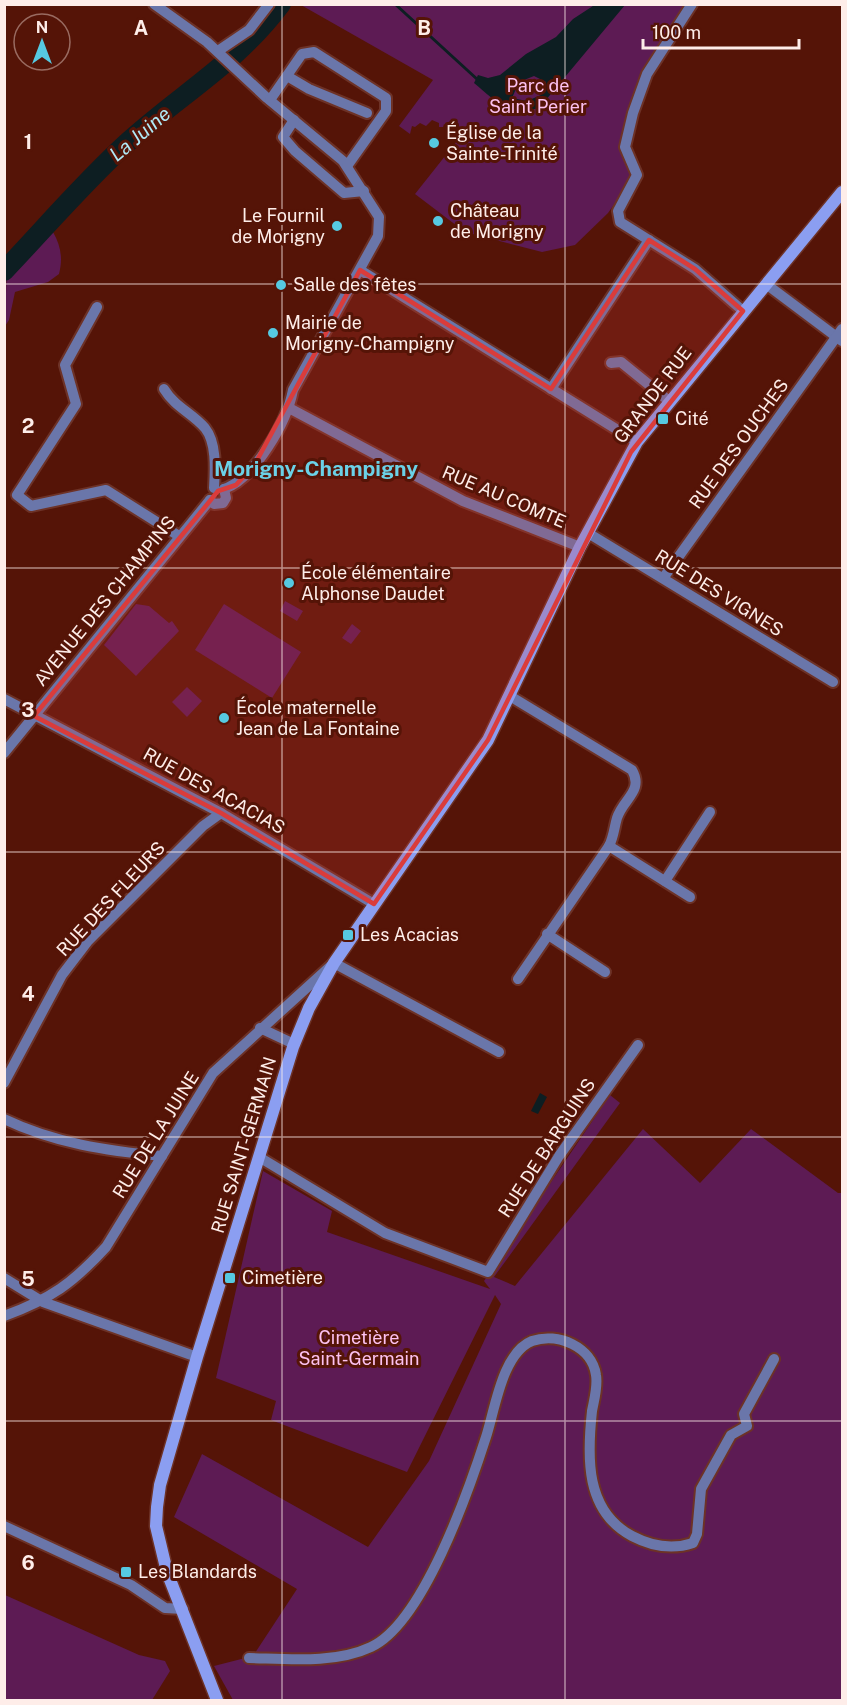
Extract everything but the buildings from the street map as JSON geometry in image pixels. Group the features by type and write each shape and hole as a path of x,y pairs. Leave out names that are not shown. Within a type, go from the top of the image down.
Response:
{"main road":[{"name":"GRANDE RUE","path":"532,647 580,547 638,442 669,401 843,192"},
{"name":"RUE SAINT-GERMAIN","path":"217,1701 159,1547 156,1516 160,1485 197,1357 294,1044 309,1008 334,963 475,762 510,696 532,647"}],"street":[{"path":"154,4 165,9 220,53 270,100 347,166 380,217 378,236 293,390 289,408 245,478 219,489 210,492 210,500 217,505 223,503 226,495 219,489 216,463 206,429 172,402 164,389"},
{"path":"220,53 249,30 269,4"},
{"path":"692,4 647,74 626,137 628,156 637,175 618,211 618,216 620,222 695,269 743,311"},
{"path":"270,100 303,54 314,52 386,98 388,104 386,111 347,166"},
{"path":"287,76 309,89 367,113"},
{"path":"294,120 283,137 295,152 344,193 364,191"},
{"path":"551,389 649,240"},
{"path":"360,270 638,442"},
{"path":"766,284 840,336"},
{"path":"98,307 65,365 76,404 16,495 31,506 106,490 179,536"},
{"name":"RUE DES OUCHES","path":"664,577 840,336"},
{"path":"611,363 621,362 669,401"},
{"name":"RUE AU COMTE","path":"289,408 463,501 580,547"},
{"name":"AVENUE DES CHAMPINS","path":"4,753 210,500"},
{"name":"RUE DES VIGNES","path":"588,533 664,577 833,682"},
{"path":"510,696 632,770 637,779 636,788 617,818 614,836 609,846 519,978"},
{"name":"RUE DES ACACIAS","path":"4,699 128,762 221,813 374,904"},
{"path":"665,881 710,812"},
{"name":"RUE DES FLEURS","path":"4,1083 62,975 88,941 203,826 221,813"},
{"path":"609,846 690,897"},
{"path":"547,934 605,972"},
{"path":"334,963 499,1052"},
{"name":"RUE DE LA JUINE","path":"4,1316 43,1302 85,1270 106,1247 213,1073 334,963"},
{"path":"260,1028 294,1044"},
{"name":"RUE DE BARGUINS","path":"259,1157 385,1233 488,1272 559,1156 638,1045"},
{"path":"4,1119 29,1131 102,1151 162,1156"},
{"path":"4,1278 43,1302 197,1357"},
{"path":"249,1658 333,1657 370,1648 386,1638 401,1624 422,1590 449,1534 487,1436 508,1368 531,1342 544,1339 566,1341 579,1347 588,1357 596,1374 588,1460 597,1498 615,1523 628,1534 641,1541 662,1546 679,1547 693,1543 697,1534 701,1489 731,1435 747,1426 744,1414 768,1376 774,1359"},
{"path":"4,1526 131,1585 165,1608 183,1609"}],"highlighted area":[{"path":"649,240 695,269 743,311 631,452 488,740 374,904 221,813 34,716 218,491 236,485 255,464 360,270 551,389"}],"green space":[{"name":"Parc de Saint Perier","path":"301,5 689,5 632,102 621,145 633,178 608,213 575,245 542,252 465,232 415,194 457,141 453,135 450,136 451,128 444,124 443,127 439,127 439,123 432,120 426,126 420,123 415,127 412,126 410,134 399,126 433,80"},
{"path":"53,232 60,253 59,274 48,282 15,292 9,320 5,326 7,260 16,251"},
{"path":"285,601 303,611 297,621 280,611"},
{"path":"136,604 149,606 169,623 172,621 179,631 136,676 104,645"},
{"path":"224,604 301,652 272,698 195,650"},
{"path":"352,624 361,631 351,644 342,638"},
{"path":"187,687 202,701 187,717 172,702"},
{"name":"Cimetière Saint-Germain","path":"610,1095 620,1103 494,1277 515,1286 643,1129 700,1183 751,1129 838,1193 842,1193 842,1700 233,1700 214,1666 253,1656 297,1589 174,1517 202,1454 368,1547 429,1461 501,1304 495,1295 407,1472 271,1420 276,1401 216,1378 263,1171 332,1211 327,1232 490,1289 484,1281"},
{"path":"5,1595 139,1655 165,1661 170,1671 152,1700 5,1700"}],"shaded area":[{"path":"596,4 625,5 540,107 521,111 512,109 496,101 474,83 478,75 488,78 500,75 526,54 556,37 573,19","holes":["534,76 546,82 541,95 527,101 512,98 519,82"]},
{"path":"540,1093 547,1097 538,1114 531,1111"}],"waterway":[{"name":"La Juine","path":"4,271 112,157 148,124 246,44 281,4"},
{"path":"395,4 478,80"}],"place":[{"name":"Église de la Sainte-Trinité","path":"434,143"},
{"name":"Château de Morigny","path":"438,221"},
{"name":"Le Fournil de Morigny","path":"337,226"},
{"name":"Salle des fêtes","path":"281,285"},
{"name":"Mairie de Morigny-Champigny","path":"273,333"},
{"name":"Cité","path":"663,419"},
{"name":"École élémentaire Alphonse Daudet","path":"289,583"},
{"name":"École maternelle Jean de La Fontaine","path":"224,718"},
{"name":"Les Acacias","path":"348,935"},
{"name":"Cimetière","path":"230,1278"},
{"name":"Les Blandards","path":"126,1572"}],"district":[{"name":"Morigny-Champigny","path":"316,469"}]}
